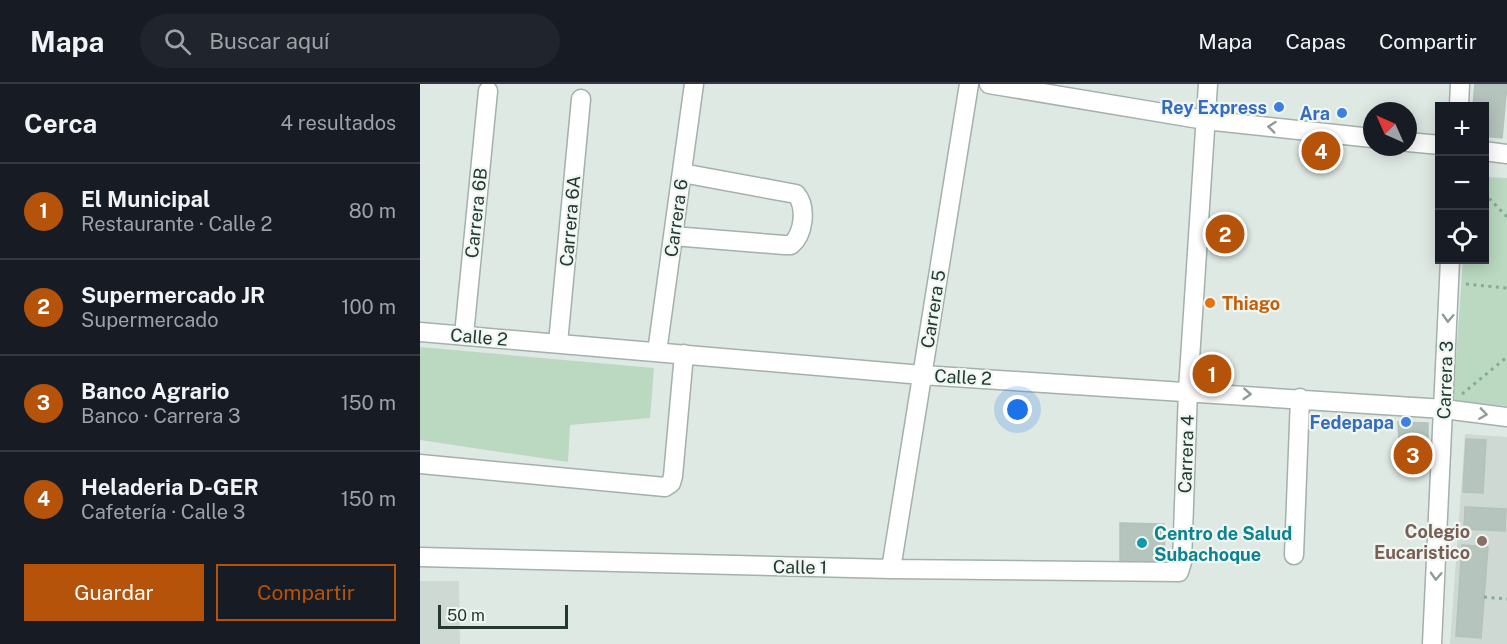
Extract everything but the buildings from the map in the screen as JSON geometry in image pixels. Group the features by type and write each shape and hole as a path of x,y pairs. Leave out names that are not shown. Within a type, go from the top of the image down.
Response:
{"street":[{"name":"Carrera 6","path":"657,352 694,84"},
{"name":"Carrera 5","path":"891,569 969,84"},
{"path":"990,84 1205,120 1363,137"},
{"name":"Carrera 4","path":"1179,572 1182,562 1188,390 1208,84"},
{"path":"1459,102 1460,84"},
{"name":"Carrera 6B","path":"464,335 488,91"},
{"name":"Carrera 6A","path":"558,343 581,99"},
{"path":"1417,143 1435,145"},
{"path":"1489,152 1507,154"},
{"path":"673,236 784,245 791,245 800,236 803,206 796,194 682,173"},
{"name":"Carrera 3","path":"1432,644 1450,264"},
{"name":"Calle 2","path":"420,332 922,375 1300,398 1444,409 1507,417"},
{"path":"420,465 665,487 671,483 673,476 684,354"},
{"path":"1294,555 1300,398"},
{"name":"Calle 1","path":"420,557 891,569 1179,572"}],"path":[{"path":"1489,197 1507,217"},
{"path":"1449,283 1507,288"},
{"path":"1444,409 1507,357"},
{"path":"1484,597 1507,599"}],"shaded area":[{"name":"Colegio Eucaristico","path":"1465,434 1507,437 1507,644 1450,644"},
{"path":"420,581 459,581 460,644 420,644"}],"green space":[{"path":"1489,177 1507,178 1507,406 1453,402 1463,264 1489,264"},
{"path":"420,347 654,368 650,418 570,425 568,462 420,440"}],"place":[{"name":"Rey Express","path":"1279,107"},
{"name":"Ara","path":"1342,113"},
{"name":"Heladeria D-GER","path":"1321,151"},
{"name":"Supermercado JR","path":"1225,234"},
{"name":"Thiago","path":"1210,303"},
{"name":"El Municipal","path":"1212,374"},
{"name":"Fedepapa","path":"1406,422"},
{"name":"Banco Agrario","path":"1413,455"},
{"name":"Colegio Eucaristico","path":"1482,541"},
{"name":"Centro de Salud Subachoque","path":"1142,543"}]}
